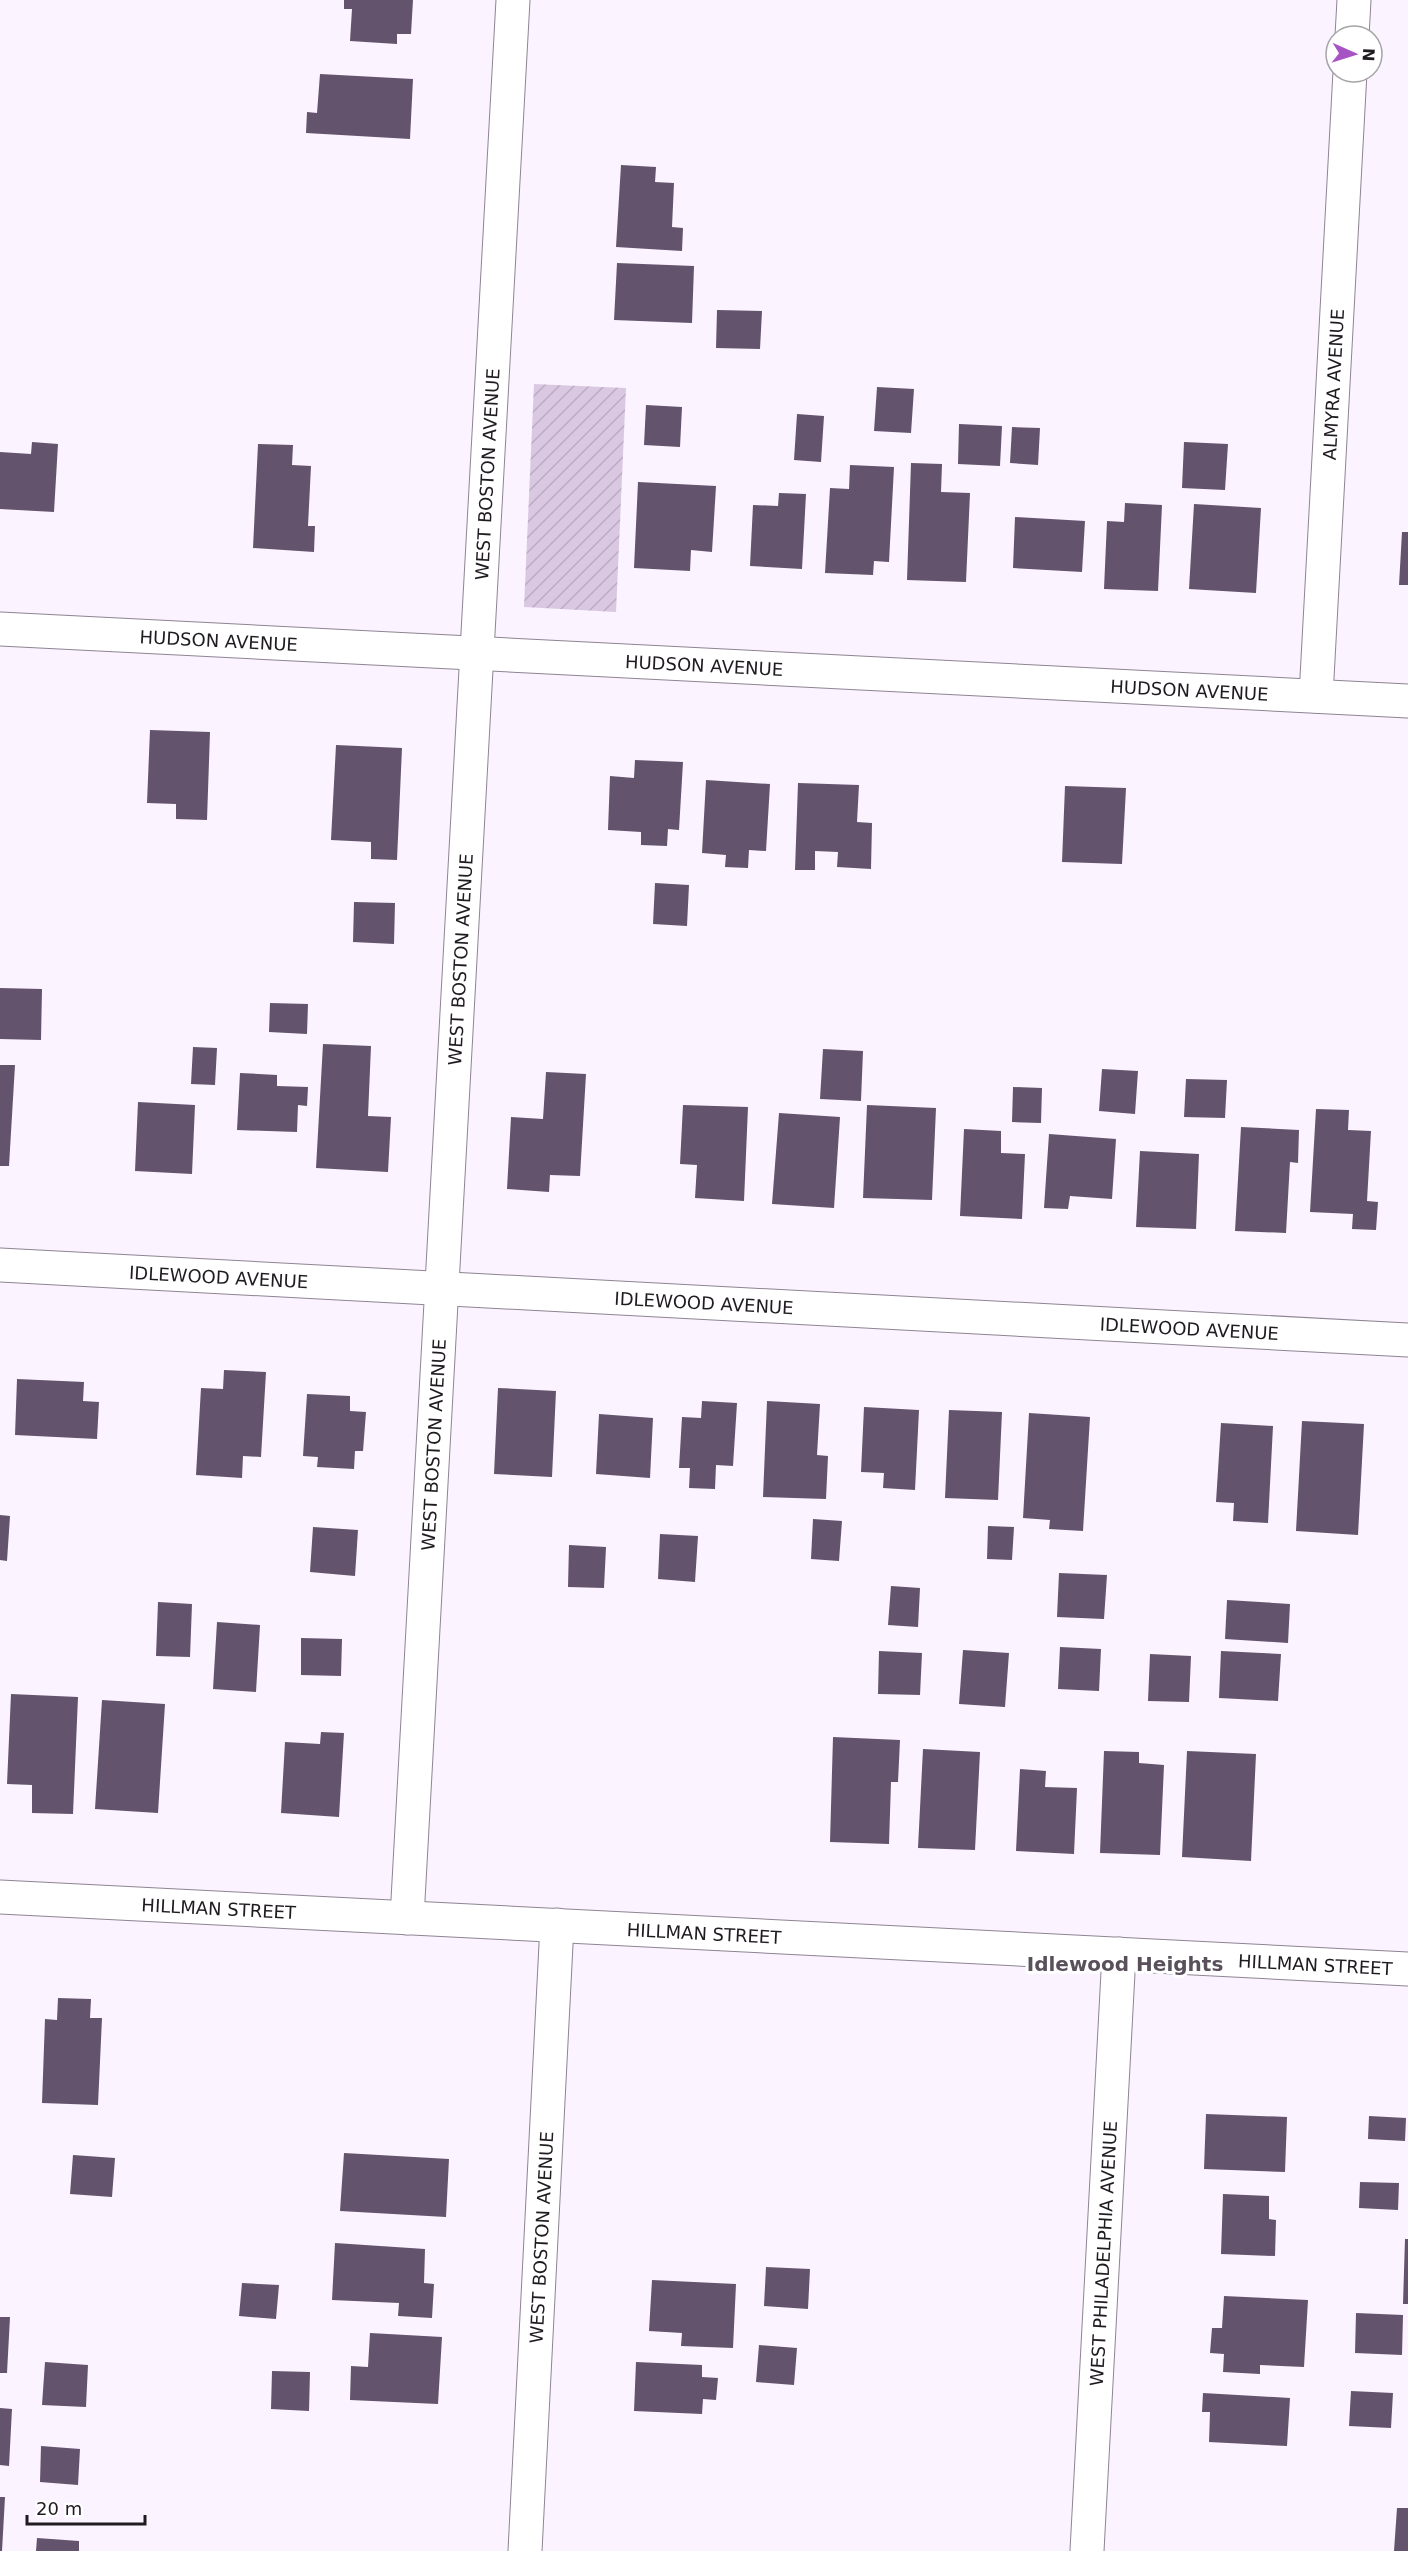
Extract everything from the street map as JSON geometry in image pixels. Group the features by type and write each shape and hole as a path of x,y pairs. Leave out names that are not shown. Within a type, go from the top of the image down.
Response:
{"street":[{"name":"WEST BOSTON AVENUE","path":"407,1918 513,0"},
{"path":"1353,24 1354,0"},
{"name":"ALMYRA AVENUE","path":"1316,696 1349,84"},
{"name":"HUDSON AVENUE","path":"0,629 1408,701"},
{"name":"IDLEWOOD AVENUE","path":"0,1265 1408,1340"},
{"name":"HILLMAN STREET","path":"0,1897 1408,1969"},
{"name":"WEST BOSTON AVENUE","path":"525,2551 557,1925"},
{"name":"WEST PHILADELPHIA AVENUE","path":"1087,2551 1119,1954"}],"shaded area":[{"path":"534,384 626,388 616,612 524,607"}],"building":[{"path":"344,0 413,0 411,34 397,34 397,44 350,41 352,9 344,9"},
{"path":"320,74 413,79 410,139 306,133 307,112 317,113"},
{"path":"621,165 656,167 655,182 674,183 672,227 683,228 682,251 616,247"},
{"path":"617,263 694,266 692,323 614,320"},
{"path":"717,310 762,311 760,349 716,348"},
{"path":"877,387 914,389 911,433 874,431"},
{"path":"646,405 682,407 680,447 644,445"},
{"path":"797,414 824,416 821,462 794,460"},
{"path":"959,424 1002,426 1000,466 958,464"},
{"path":"1012,427 1040,428 1038,465 1010,463"},
{"path":"32,442 58,444 54,512 0,509 0,452 31,454"},
{"path":"1184,442 1228,444 1225,490 1182,488"},
{"path":"258,444 293,445 292,465 311,466 308,526 315,526 314,552 253,548"},
{"path":"911,463 942,464 941,492 970,493 966,582 907,580"},
{"path":"850,465 894,467 889,562 874,561 873,575 825,573 830,488 849,489"},
{"path":"638,482 716,486 712,552 691,550 690,571 634,568"},
{"path":"779,493 806,494 802,569 750,566 753,505 778,506"},
{"path":"1125,503 1162,505 1158,591 1104,589 1107,521 1124,522"},
{"path":"1194,504 1261,508 1256,593 1189,589"},
{"path":"1015,517 1085,521 1082,572 1013,568"},
{"path":"1402,532 1408,532 1408,585 1399,585"},
{"path":"150,730 210,732 207,820 176,819 176,804 147,803"},
{"path":"336,745 402,748 397,860 371,859 371,842 331,840"},
{"path":"635,760 683,762 679,830 668,829 667,846 641,845 641,832 608,830 610,776 634,778"},
{"path":"706,780 770,784 766,851 749,850 748,868 725,867 726,855 702,853"},
{"path":"798,783 859,785 857,822 872,823 871,869 837,867 838,852 815,851 815,870 795,870"},
{"path":"1065,786 1126,788 1122,864 1062,862"},
{"path":"655,883 689,885 687,926 653,924"},
{"path":"354,902 395,903 394,944 353,942"},
{"path":"0,988 42,989 41,1040 0,1039"},
{"path":"270,1003 308,1004 307,1034 269,1032"},
{"path":"323,1044 371,1046 368,1116 391,1117 388,1172 316,1168"},
{"path":"193,1047 217,1048 215,1085 191,1084"},
{"path":"823,1049 863,1051 861,1101 820,1099"},
{"path":"0,1065 15,1065 9,1166 0,1166"},
{"path":"1102,1069 1138,1071 1135,1114 1099,1111"},
{"path":"546,1072 586,1074 580,1176 550,1175 549,1192 507,1189 511,1117 543,1119"},
{"path":"240,1073 277,1075 277,1086 308,1087 307,1106 298,1105 297,1132 237,1130"},
{"path":"1186,1079 1227,1080 1225,1118 1184,1117"},
{"path":"1013,1087 1042,1088 1041,1123 1012,1122"},
{"path":"138,1102 195,1105 192,1174 135,1171"},
{"path":"683,1105 748,1107 744,1201 695,1198 697,1165 680,1164"},
{"path":"867,1105 936,1108 932,1200 863,1198"},
{"path":"1316,1109 1349,1110 1348,1130 1371,1131 1367,1201 1378,1202 1376,1230 1352,1229 1353,1214 1310,1212"},
{"path":"779,1113 840,1117 834,1208 772,1204"},
{"path":"1241,1127 1299,1130 1298,1163 1290,1162 1286,1233 1235,1231"},
{"path":"964,1129 1001,1131 1001,1153 1025,1154 1022,1219 960,1216"},
{"path":"1049,1134 1116,1139 1112,1199 1070,1196 1068,1209 1044,1208"},
{"path":"1140,1151 1199,1154 1196,1229 1136,1227"},
{"path":"224,1370 266,1372 261,1457 243,1456 242,1478 196,1475 201,1388 223,1389"},
{"path":"17,1379 84,1382 83,1401 99,1402 97,1439 15,1435"},
{"path":"498,1388 556,1391 552,1477 494,1474"},
{"path":"307,1394 350,1396 350,1411 366,1412 363,1451 355,1451 354,1469 317,1467 318,1457 303,1456"},
{"path":"702,1401 737,1403 733,1466 716,1465 715,1489 689,1488 690,1468 679,1468 682,1417 701,1418"},
{"path":"767,1401 820,1404 817,1455 828,1456 826,1499 763,1497"},
{"path":"864,1407 919,1410 915,1490 883,1488 884,1473 861,1472"},
{"path":"949,1410 1002,1412 998,1500 945,1498"},
{"path":"1029,1413 1090,1417 1083,1531 1049,1529 1050,1520 1023,1518"},
{"path":"599,1414 653,1418 650,1478 596,1474"},
{"path":"1302,1421 1364,1424 1358,1535 1296,1531"},
{"path":"1221,1423 1273,1426 1268,1523 1233,1521 1234,1503 1216,1502"},
{"path":"0,1515 10,1516 7,1561 0,1560"},
{"path":"813,1519 842,1521 839,1561 811,1559"},
{"path":"988,1526 1014,1527 1012,1560 987,1559"},
{"path":"313,1527 358,1530 355,1576 310,1572"},
{"path":"660,1534 698,1536 695,1582 658,1579"},
{"path":"569,1545 606,1547 604,1588 568,1587"},
{"path":"1059,1573 1107,1575 1104,1619 1057,1617"},
{"path":"891,1586 920,1588 918,1627 888,1625"},
{"path":"1227,1600 1290,1604 1288,1643 1225,1639"},
{"path":"158,1602 192,1604 190,1657 156,1656"},
{"path":"217,1622 260,1625 256,1692 213,1689"},
{"path":"301,1638 342,1639 341,1676 301,1675"},
{"path":"1060,1647 1101,1649 1099,1691 1058,1689"},
{"path":"963,1650 1009,1653 1005,1707 959,1704"},
{"path":"879,1651 922,1653 920,1695 878,1694"},
{"path":"1221,1651 1281,1654 1278,1701 1219,1698"},
{"path":"1150,1654 1191,1656 1189,1702 1148,1701"},
{"path":"11,1694 78,1697 73,1814 32,1813 32,1785 7,1784"},
{"path":"102,1700 165,1704 158,1813 95,1809"},
{"path":"321,1732 344,1733 339,1817 281,1813 285,1742 320,1744"},
{"path":"833,1737 900,1740 898,1782 891,1782 889,1844 830,1842"},
{"path":"923,1749 980,1752 975,1850 918,1848"},
{"path":"1104,1751 1139,1752 1139,1763 1164,1765 1160,1855 1100,1853"},
{"path":"1187,1751 1256,1754 1251,1861 1182,1857"},
{"path":"1020,1769 1046,1771 1045,1787 1077,1788 1074,1854 1016,1851"},
{"path":"58,1998 91,1999 90,2018 102,2018 98,2105 42,2103 45,2019 57,2020"},
{"path":"1206,2114 1287,2117 1285,2172 1204,2169"},
{"path":"1369,2116 1406,2118 1405,2141 1368,2139"},
{"path":"344,2153 449,2159 446,2217 340,2211"},
{"path":"73,2155 115,2158 112,2197 70,2194"},
{"path":"1360,2182 1399,2183 1398,2210 1359,2208"},
{"path":"1223,2194 1269,2196 1269,2219 1276,2220 1275,2256 1221,2254"},
{"path":"1405,2239 1408,2239 1408,2304 1403,2304"},
{"path":"335,2243 425,2249 424,2283 434,2284 432,2318 398,2316 399,2303 332,2300"},
{"path":"766,2267 810,2269 808,2309 764,2306"},
{"path":"652,2280 736,2284 733,2348 681,2346 682,2333 649,2331"},
{"path":"242,2283 279,2285 276,2319 239,2316"},
{"path":"1224,2296 1308,2300 1304,2367 1260,2365 1260,2374 1223,2372 1224,2354 1210,2353 1212,2328 1222,2328"},
{"path":"1356,2313 1403,2315 1402,2355 1355,2353"},
{"path":"0,2317 10,2317 7,2373 0,2373"},
{"path":"370,2333 442,2337 438,2404 350,2400 351,2366 368,2367"},
{"path":"759,2345 797,2348 794,2385 756,2382"},
{"path":"45,2362 88,2365 86,2407 42,2405"},
{"path":"636,2362 702,2365 702,2377 718,2378 716,2400 703,2399 702,2414 634,2411"},
{"path":"272,2371 310,2372 309,2411 271,2409"},
{"path":"1351,2391 1393,2393 1391,2428 1349,2426"},
{"path":"1203,2393 1290,2398 1287,2446 1209,2442 1210,2412 1202,2412"},
{"path":"0,2408 12,2409 9,2466 0,2465"},
{"path":"41,2446 80,2449 78,2485 40,2482"},
{"path":"0,2497 5,2497 2,2551 0,2551"},
{"path":"1397,2508 1408,2508 1408,2551 1394,2551"},
{"path":"37,2538 79,2541 79,2551 36,2551"}],"district":[{"name":"Idlewood Heights","path":"1125,1964"}]}
